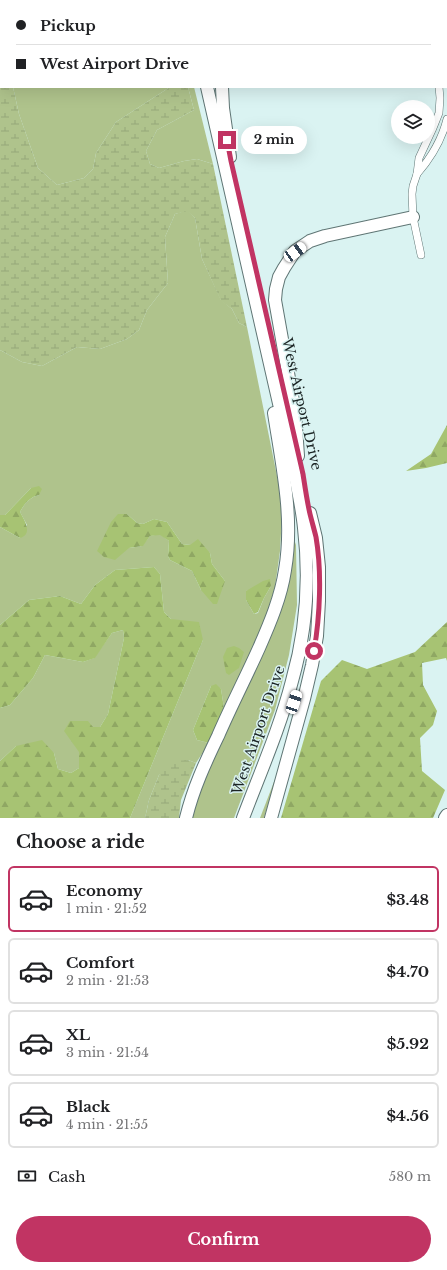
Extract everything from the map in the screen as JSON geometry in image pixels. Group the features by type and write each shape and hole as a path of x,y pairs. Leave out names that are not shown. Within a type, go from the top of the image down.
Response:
{"main road":[{"name":"West Airport Drive","path":"207,88 293,465 303,516 306,558 305,603 300,647 290,692 243,818"},
{"name":"West Airport Drive","path":"222,88 223,108 231,161 310,513 314,562 313,598 305,662 293,705 252,818"},
{"path":"298,456 295,412 275,300 279,277 295,252 310,241 325,236 413,217"},
{"path":"186,818 194,790 205,763 267,629 276,606 285,570 288,534 286,493 263,335"},
{"path":"271,818 304,699 317,636 319,567 316,538 310,513"}],"street":[{"path":"421,255 413,217 412,194 419,158 443,107 439,88"},
{"path":"417,174 427,162 447,119"}],"green space":[{"path":"0,88 13,88 19,114 38,168 57,185 84,178 93,169 96,153 116,122 168,88 188,88 194,110 157,130 146,151 150,164 159,168 197,159 213,164 247,327 239,323 232,309 221,301 202,259 195,218 188,211 175,214 165,237 168,283 147,310 139,330 127,339 100,349 77,347 42,366 22,362 0,350"},
{"path":"13,88 168,88 116,122 96,153 93,169 84,178 57,185 38,168 19,114"},
{"path":"188,88 194,88 213,164 197,159 159,168 150,164 146,151 157,130 194,110"},
{"path":"188,210 195,218 202,259 221,300 232,309 239,323 247,327 279,486 282,516 280,551 275,587 263,626 224,708 221,689 211,686 193,730 197,740 209,743 196,763 188,760 159,775 149,800 145,818 130,818 203,640 171,619 164,612 160,574 154,567 115,570 95,585 81,604 60,596 29,600 0,625 0,527 20,538 27,525 20,512 28,501 39,495 31,488 5,515 0,515 0,350 22,362 42,366 77,347 100,349 127,339 139,330 147,310 168,283 165,237 175,214","holes":["127,514 137,523 143,524 154,519 167,522 182,544 190,545 210,553 212,564 225,581 201,590 192,571 170,560 168,556 169,541 160,534 150,536 142,546 129,548","271,586 258,613 254,614 246,600 246,591"]},
{"path":"447,425 447,463 406,471 431,454"},
{"path":"39,486 42,489 39,495 28,501 20,512 27,527 26,534 20,538 0,527 0,515 5,515 31,488"},
{"path":"118,514 127,514 137,523 143,524 154,519 167,522 182,544 190,545 198,539 210,553 212,564 225,581 217,604 213,604 201,590 192,571 170,560 168,556 169,541 160,535 150,536 143,546 129,548 115,560 104,557 97,551 111,522"},
{"path":"294,539 296,545 297,605 289,655 275,710 234,818 192,818 199,792 210,763 272,633"},
{"path":"154,567 160,574 164,612 171,619 199,622 203,640 130,818 0,818 0,761 16,746 42,740 54,753 58,769 71,773 79,768 79,752 64,731 70,721 88,721 93,727 100,727 108,714 124,638 123,630 112,633 95,658 83,662 45,655 33,678 10,705 0,708 0,625 29,600 60,596 81,604 95,585 115,570"},
{"path":"270,579 271,586 258,612 254,614 246,600 246,591 263,581"},
{"path":"447,622 447,661 446,658 422,663 423,685 437,711 433,725 420,738 422,771 445,790 433,818 281,818 321,681 342,660 367,669 415,652"},
{"path":"123,630 124,638 108,714 100,727 93,727 80,752 79,768 71,773 58,769 54,753 16,746 0,761 0,708 10,705 33,678 45,655 83,662 94,658 112,633"},
{"path":"234,646 244,652 239,668 229,675 226,673 223,657 227,648"},
{"path":"216,684 221,689 224,708 209,743 197,740 193,730 211,686"},
{"path":"188,760 196,763 181,800 179,818 145,818 149,800 159,775 174,761"},
{"path":"277,774 264,818 260,818"}],"route":[{"path":"227,140 303,474 316,538 319,567 319,601 317,636 314,651"}]}
